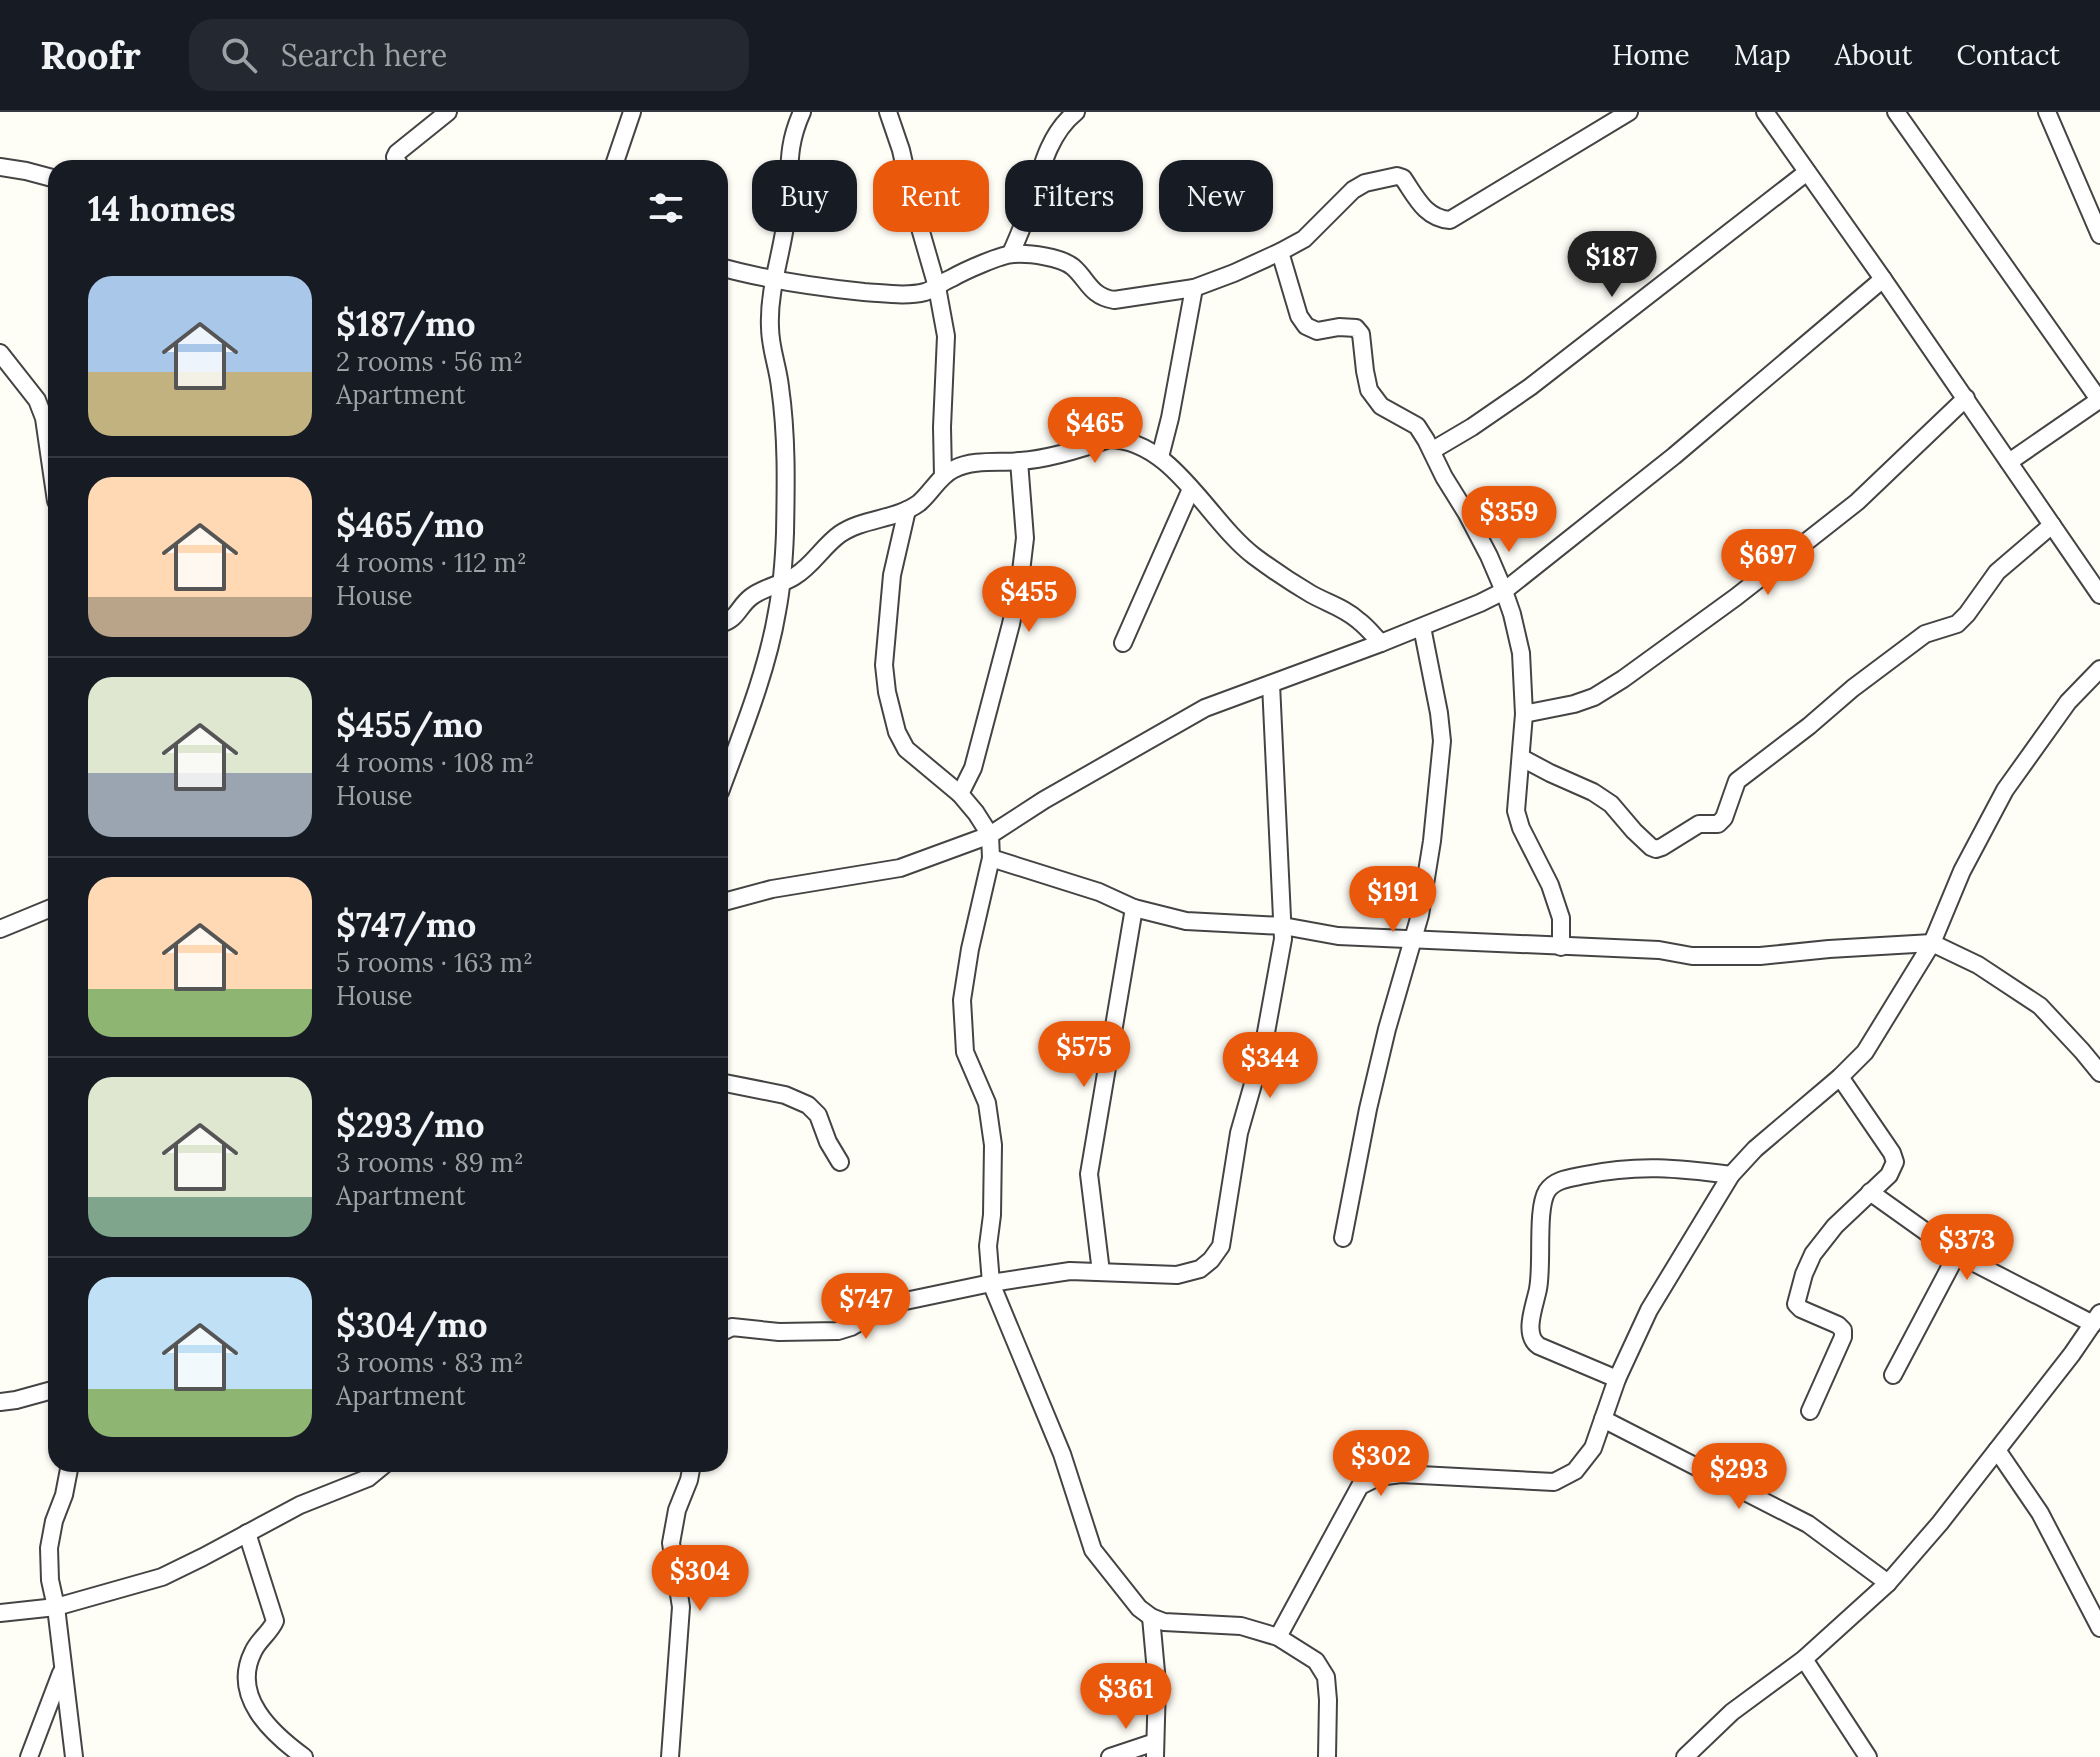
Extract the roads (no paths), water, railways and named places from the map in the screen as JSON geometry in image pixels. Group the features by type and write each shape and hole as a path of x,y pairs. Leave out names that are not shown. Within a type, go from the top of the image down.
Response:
{"street":[{"path":"397,160 397,153 448,112"},
{"path":"616,160 632,112"},
{"path":"728,768 770,644 782,583 785,434 770,331 770,310 788,201 791,139 802,112"},
{"path":"888,112 937,287 946,336 943,476"},
{"path":"1011,253 1054,137 1076,112"},
{"path":"728,269 815,287 910,294 937,287 1011,253 1065,262 1103,299 1194,288 1280,252 1312,232 1353,190 1365,183 1388,177 1403,178 1431,215 1450,220 1629,112"},
{"path":"1896,112 2100,401 2009,462"},
{"path":"2047,112 2100,235"},
{"path":"1770,114 2100,595"},
{"path":"0,167 48,177"},
{"path":"1433,450 1530,387 1807,172"},
{"path":"1280,252 1299,316 1306,326 1317,331 1356,328 1361,334 1369,390 1381,406 1417,426 1467,514 1504,591 1521,653 1524,714 1516,811 1521,828 1550,885 1561,918 1561,947"},
{"path":"728,901 772,889 900,868 990,835 1044,800 1205,708 1422,627 1504,591 1674,456 1883,279"},
{"path":"1160,457 1173,405 1194,288"},
{"path":"0,353 37,400 44,418 48,446"},
{"path":"1524,714 1594,697 1623,679 1736,597 1857,502 1966,398"},
{"path":"728,622 758,592 782,583 806,568 837,536 907,510 955,468 989,461 1043,458 1109,439 1130,441 1160,457 1254,556 1360,621 1381,643"},
{"path":"960,794 973,768 1020,580 1025,538 1019,461"},
{"path":"1123,643 1191,489"},
{"path":"907,510 892,575 885,639 887,692 897,732 906,749 960,794 990,835 991,858 962,1000 965,1052 987,1103 993,1145 992,1215 988,1246 991,1283 1062,1454 1093,1550 1131,1599 1151,1617 1164,1622 1241,1626 1278,1637 1316,1661 1326,1677 1327,1757"},
{"path":"1522,758 1611,804 1634,831 1656,849 1699,824 1718,824 1724,818 1737,781 1925,634 1957,624 1997,572 2052,525"},
{"path":"1343,1238 1383,1042 1420,915 1432,841 1442,750 1439,713 1422,627"},
{"path":"1278,1637 1360,1486 1378,1477 1401,1474 1554,1482 1575,1471 1593,1448 1617,1379 1649,1310 1731,1175 1755,1149 1865,1052 1932,943 1962,871 2005,790 2068,702 2100,669"},
{"path":"728,1329 838,1331 891,1304 991,1283 1070,1271 1177,1275 1200,1269 1211,1260 1221,1246 1239,1133 1263,1049 1283,926 1271,684"},
{"path":"991,858 1099,892 1134,908 1186,921 1283,926 1338,936 1659,950 1721,957 1932,943 1978,965 2040,1006 2100,1073"},
{"path":"1101,1272 1089,1174 1134,908"},
{"path":"0,929 48,909"},
{"path":"1810,1411 1843,1337 1843,1330 1796,1304 1804,1274 1813,1254 1835,1226 1889,1175 1895,1162 1840,1077"},
{"path":"728,1084 785,1095 808,1105 818,1115 840,1162"},
{"path":"1617,1379 1539,1346 1531,1335 1540,1277 1543,1202 1547,1190 1556,1182 1617,1168 1681,1168 1731,1175"},
{"path":"1685,1757 1732,1712 1804,1659 1888,1583 1940,1523 2072,1354 2096,1318 1957,1254 1870,1192"},
{"path":"1893,1375 1957,1254"},
{"path":"0,1402 48,1391"},
{"path":"1603,1419 1808,1524 1888,1583"},
{"path":"1997,1450 2040,1513 2100,1628"},
{"path":"68,1472 49,1548 50,1580 74,1757"},
{"path":"0,1613 56,1607 162,1577 300,1505 368,1478 375,1472"},
{"path":"670,1757 681,1607 671,1543 677,1510 690,1472"},
{"path":"247,1533 275,1621 254,1649 248,1664 247,1685 256,1712 271,1730 304,1757"},
{"path":"1110,1757 1155,1750 1157,1683 1151,1617"},
{"path":"1804,1659 1868,1757"},
{"path":"29,1757 63,1669"}]}
